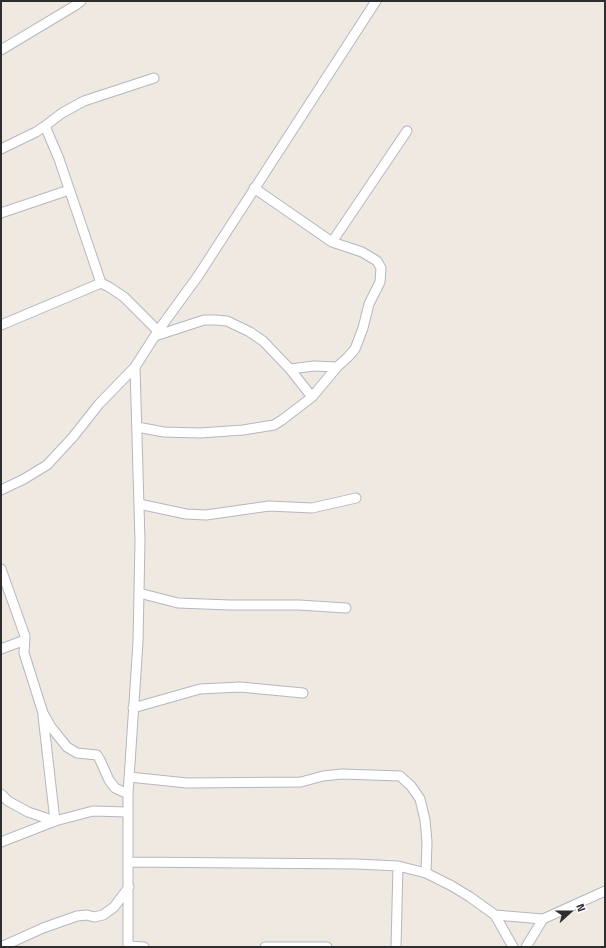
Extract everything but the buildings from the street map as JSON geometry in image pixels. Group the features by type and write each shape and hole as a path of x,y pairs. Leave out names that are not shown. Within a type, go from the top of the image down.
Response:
{"street":[{"path":"1,50 81,1"},
{"path":"1,490 24,479 47,465 73,437 99,404 135,367 157,333 198,276 376,1"},
{"path":"1,149 36,132 62,113 84,102 154,78"},
{"path":"45,126 60,159 101,283"},
{"path":"332,242 407,131"},
{"path":"137,427 164,432 200,433 243,430 274,425 312,397 351,353 364,328 369,304 380,282 381,268 377,261 362,252 332,242 254,188"},
{"path":"1,213 69,190"},
{"path":"1,325 101,283 110,287 124,297 157,333"},
{"path":"157,333 204,320 228,321 250,332 263,341 290,369 312,397"},
{"path":"290,369 324,366 337,367"},
{"path":"135,367 140,541 138,642 132,708 127,812 129,862 128,946 144,947"},
{"path":"139,504 186,514 206,515 269,506 312,508 356,498"},
{"path":"1,569 25,636 24,653 43,713 55,821"},
{"path":"139,593 178,604 299,605 346,608"},
{"path":"1,650 25,640"},
{"path":"132,708 200,689 240,687 303,693"},
{"path":"43,713 51,727 67,747 77,753 97,755 109,780 115,788 128,794"},
{"path":"129,777 187,783 301,782 323,776 342,774 400,776 411,786 420,799 425,820 426,873"},
{"path":"1,794 8,801 28,812 55,821"},
{"path":"1,842 55,821 93,811 127,812"},
{"path":"129,862 356,864 398,866 426,873 452,886 495,915 513,947"},
{"path":"396,947 398,866"},
{"path":"1,947 43,928 77,916 87,915 94,917 103,915 114,907 129,887"},
{"path":"495,915 544,919 605,891"},
{"path":"526,947 544,919"},
{"path":"266,947 327,947"}]}
